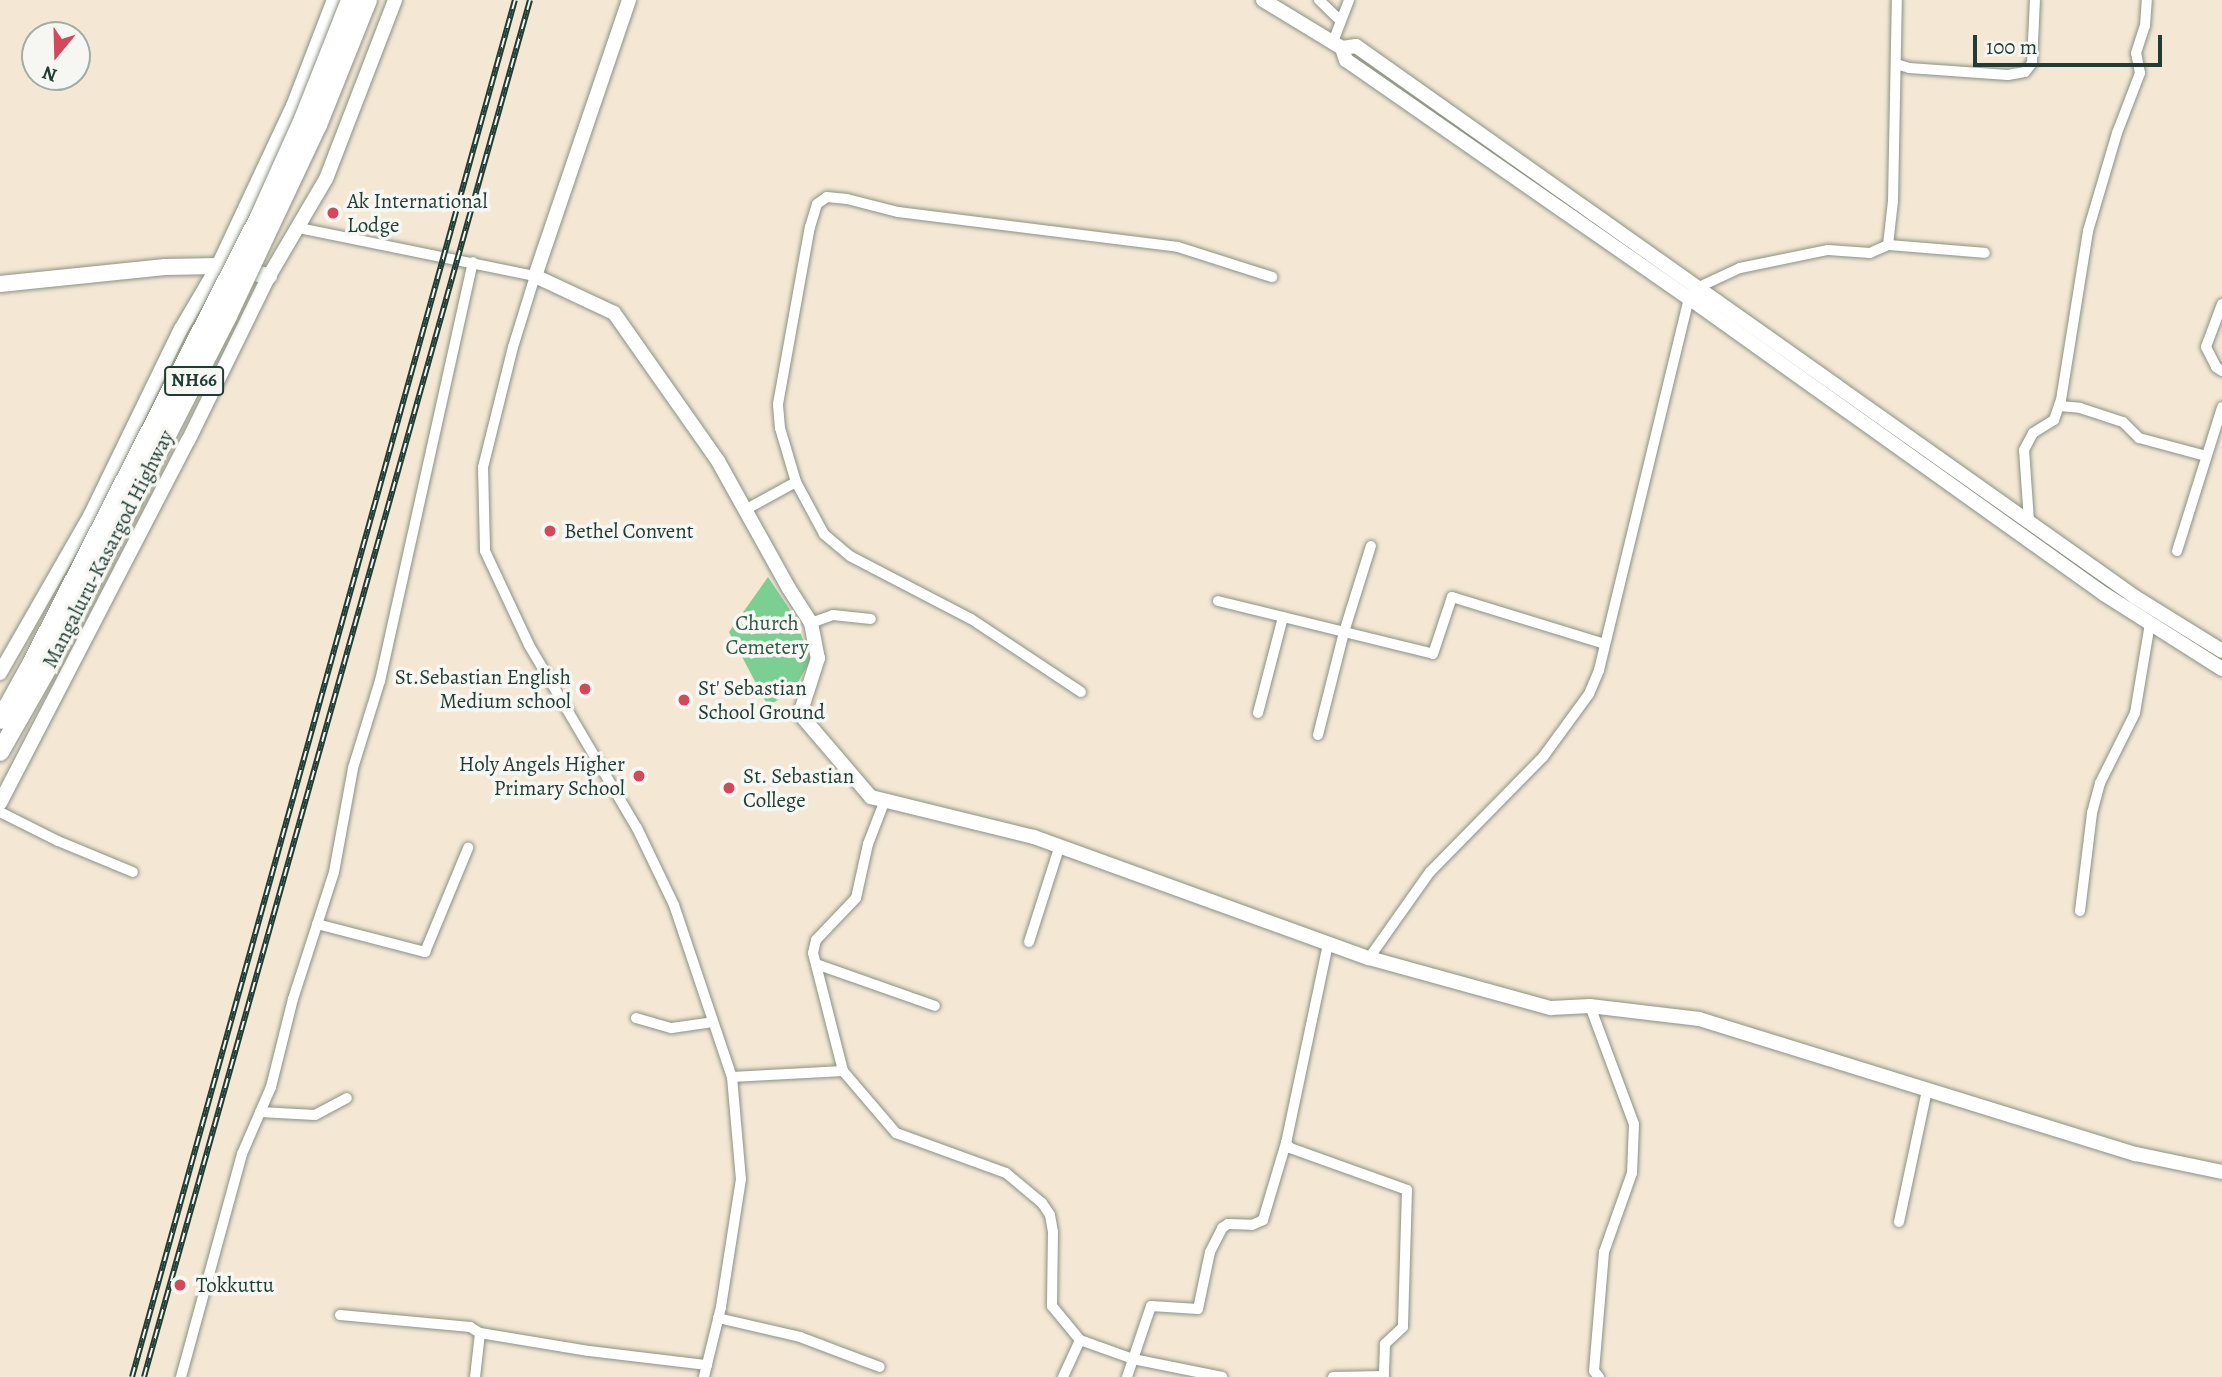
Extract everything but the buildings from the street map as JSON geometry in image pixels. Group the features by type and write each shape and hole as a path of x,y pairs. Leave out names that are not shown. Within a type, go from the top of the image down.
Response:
{"highway":[{"name":"Mangaluru-Kasargod Highway","path":"0,720 258,217 303,119 350,0"},
{"name":"Mangaluru-Kasargod Highway","path":"0,752 49,666 228,316 318,125 368,0"}],"main road":[{"path":"0,284 164,267 218,266 269,276"}],"street":[{"path":"0,673 90,516 181,328 218,266 293,106 334,0"},
{"path":"0,803 188,442 269,276 326,180 395,0"},
{"path":"629,0 513,347 483,467 485,551 529,645 637,828 674,905 732,1077 741,1179 718,1318 704,1377"},
{"path":"1264,0 1337,45 1356,47 1694,293 2222,669"},
{"path":"1319,0 1341,21"},
{"path":"1337,45 1341,21 1349,0"},
{"path":"1888,245 1894,201 1897,0"},
{"path":"1896,64 1909,68 2008,75 2025,72 2032,63 2035,0"},
{"path":"2029,521 2024,450 2033,433 2054,420 2059,406 2088,231 2117,133 2140,73 2136,52 2145,26 2147,0"},
{"path":"1081,692 971,618 850,556 824,534 796,482 780,428 778,404 810,227 817,204 827,197 898,212 1178,247 1272,277"},
{"path":"299,228 473,261 535,276 614,313 718,461 811,622 818,658 800,714 871,797 1034,837 1369,958 1551,1009 1590,1006 1699,1019 2136,1154 2222,1172"},
{"path":"1369,958 1430,872 1543,757 1589,694 1599,670 1694,293 1740,268 1828,250 1870,253 1888,245 1985,253"},
{"path":"181,1377 242,1154 271,1087 293,999 334,872 354,768 380,681 473,261"},
{"path":"1694,293 2029,521 2147,616 2222,651"},
{"path":"2222,304 2206,347 2216,367 2222,371"},
{"path":"2059,406 2080,408 2123,422 2139,438 2206,456"},
{"path":"2177,551 2205,469 2206,456 2222,407"},
{"path":"745,510 796,482"},
{"path":"1318,736 1344,632 1371,546"},
{"path":"1218,601 1433,654 1452,597 1605,644"},
{"path":"811,622 833,615 871,619"},
{"path":"2080,911 2092,813 2101,783 2135,713 2147,616"},
{"path":"1258,713 1283,617"},
{"path":"885,800 868,844 856,898 816,940 813,953 815,970 843,1071 896,1133 1006,1173 1042,1203 1050,1215 1053,1232 1052,1307 1080,1340 1133,1359 1222,1377"},
{"path":"0,812 58,842 133,872"},
{"path":"317,924 425,952 468,848"},
{"path":"1028,942 1059,848"},
{"path":"1127,1377 1151,1306 1198,1310 1210,1252 1222,1228 1228,1224 1252,1225 1263,1220 1286,1143 1328,944"},
{"path":"816,964 935,1006"},
{"path":"1590,1006 1634,1124 1632,1173 1604,1252 1594,1371 1599,1377"},
{"path":"636,1018 672,1028 713,1022"},
{"path":"732,1077 843,1071"},
{"path":"1899,1222 1927,1090"},
{"path":"260,1112 315,1115 347,1098"},
{"path":"1286,1143 1290,1148 1407,1190 1403,1327 1385,1344 1384,1377 1333,1377"},
{"path":"340,1315 470,1327 480,1333 589,1351 707,1365"},
{"path":"718,1318 800,1337 880,1367"},
{"path":"475,1377 480,1333"},
{"path":"1063,1377 1080,1340"}],"green space":[{"name":"Church Cemetery","path":"768,577 792,613 811,659 793,691 768,706 729,632"}],"railway":[{"path":"132,1377 515,0"},
{"path":"144,1377 530,0"}],"place":[{"name":"Ak International Lodge","path":"333,213"},
{"name":"Bethel Convent","path":"550,531"},
{"name":"St.Sebastian English Medium school","path":"585,689"},
{"name":"St' Sebastian School Ground","path":"684,700"},
{"name":"Holy Angels Higher Primary School","path":"639,776"},
{"name":"St. Sebastian College","path":"729,788"},
{"name":"Tokkuttu","path":"180,1285"}]}
